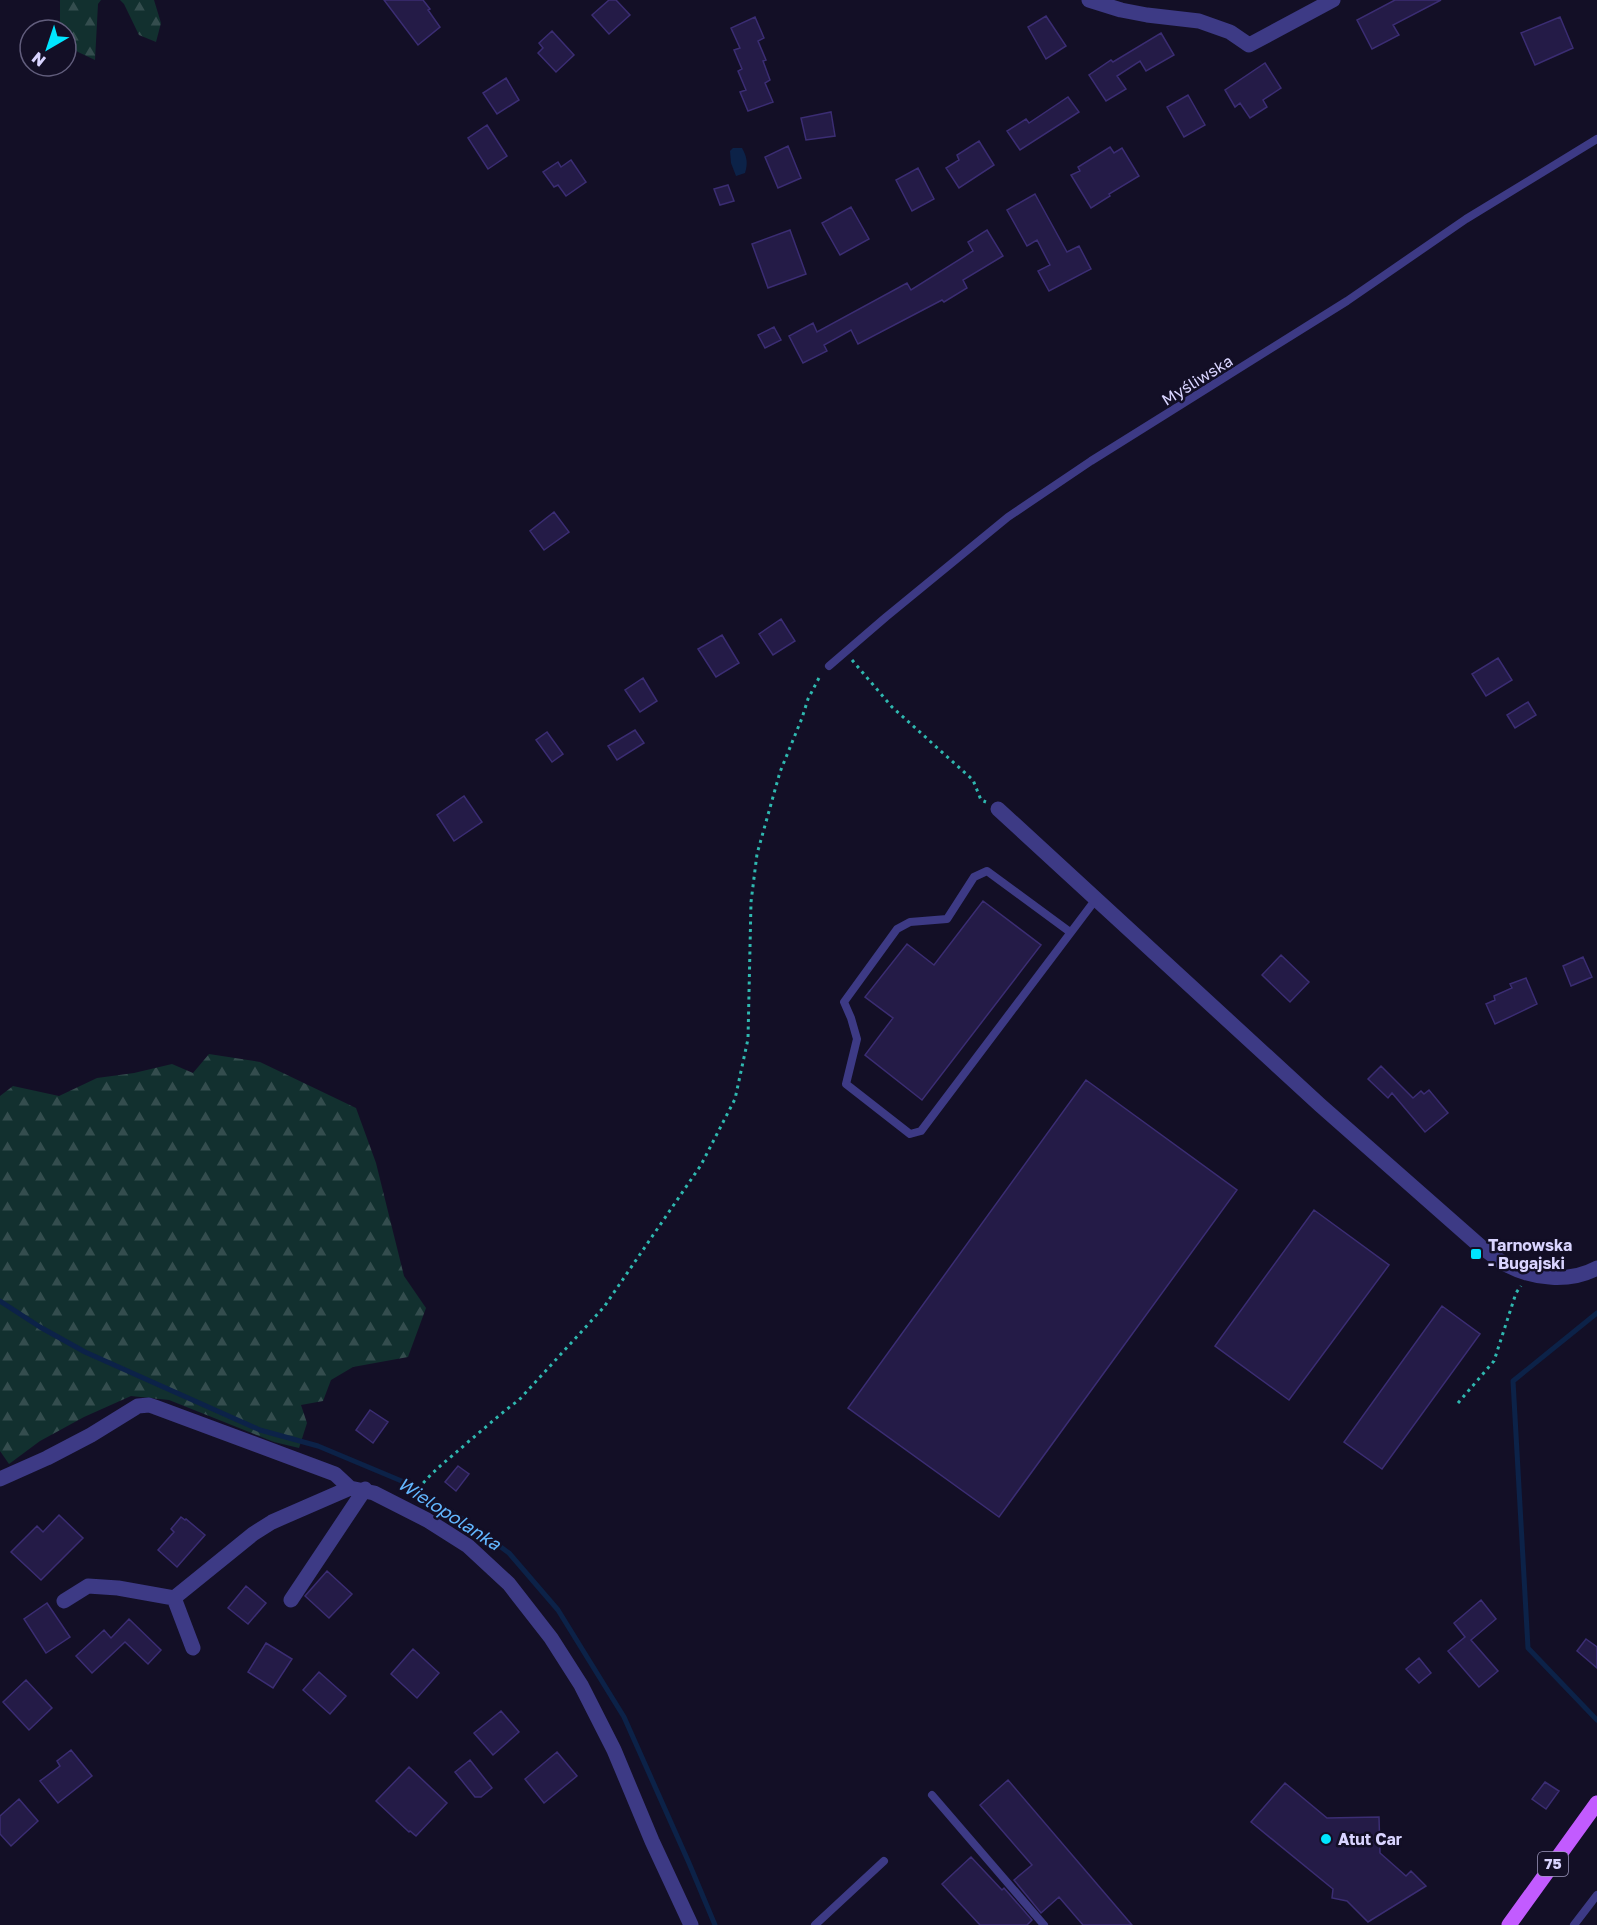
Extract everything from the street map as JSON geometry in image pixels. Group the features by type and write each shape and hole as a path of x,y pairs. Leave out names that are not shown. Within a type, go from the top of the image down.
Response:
{"main road":[{"name":"75","path":"1509,1925 1597,1803"}],"street":[{"path":"1089,0 1138,13 1199,21 1230,32 1249,45 1333,0"},
{"path":"998,809 1320,1106 1480,1245 1505,1264 1529,1275 1556,1278 1586,1274 1597,1268"},
{"path":"0,1479 47,1458 91,1435 132,1408 142,1405 155,1407 334,1474 357,1488 427,1520 468,1546 508,1584 551,1638 582,1685 614,1750 652,1841 691,1925"},
{"path":"64,1601 88,1586 118,1588 174,1598 253,1534 272,1522 357,1488"},
{"path":"291,1600 357,1488"},
{"path":"174,1598 193,1648"}],"lane":[{"name":"Myśliwska","path":"829,666 894,610 1017,511 1091,461 1347,302 1466,219 1597,139"},
{"path":"1070,932 987,871 974,877 947,919 910,922 897,929 844,1002 857,1039 846,1084 910,1134 921,1131 1096,899"},
{"path":"932,1795 1044,1925"},
{"path":"815,1925 884,1861"},
{"path":"1574,1925 1597,1894"}],"path":[{"path":"846,652 892,707 973,780 981,800 998,809"},
{"path":"413,1497 427,1477 443,1462 519,1400 604,1306 701,1165 735,1099 748,1039 751,902 757,854 780,772 808,699 820,675 829,666"},
{"path":"1458,1403 1494,1360 1516,1293 1529,1275"}],"green space":[{"path":"60,0 101,0 98,4 95,60 78,52 78,18 60,18"},
{"path":"120,0 154,0 161,23 156,42 139,35"},
{"path":"209,1054 260,1062 356,1108 376,1163 404,1276 426,1308 408,1357 353,1367 331,1380 323,1401 301,1405 307,1423 299,1448 274,1442 169,1400 131,1396 84,1417 40,1441 9,1464 0,1451 0,1096 13,1086 59,1096 97,1078 134,1073 172,1064 193,1073"}],"water":[{"path":"733,148 742,148 746,160 745,173 736,176 731,163 730,151"}],"building":[{"path":"384,0 423,0 440,27 418,45"},
{"path":"609,0 616,0 630,15 609,34 592,15"},
{"path":"1395,0 1441,0 1393,25 1399,35 1372,49 1357,20"},
{"path":"1046,16 1066,46 1046,59 1028,27"},
{"path":"755,17 764,38 758,41 766,60 763,61 770,80 765,83 773,102 748,111 740,92 746,90 738,71 742,69 734,50 740,48 731,28"},
{"path":"1560,17 1573,48 1535,65 1521,33"},
{"path":"552,31 574,55 556,72 538,53 543,48 539,43"},
{"path":"1161,33 1174,55 1146,71 1140,61 1117,76 1126,89 1106,101 1089,75 1111,60 1113,62"},
{"path":"1265,63 1281,88 1263,100 1267,107 1250,118 1240,103 1235,107 1225,90"},
{"path":"506,78 519,100 497,114 483,93"},
{"path":"1188,95 1205,125 1184,137 1167,107"},
{"path":"1068,97 1079,112 1020,150 1007,131 1026,119 1029,123"},
{"path":"831,112 835,136 806,140 801,118"},
{"path":"487,125 507,156 488,169 468,138"},
{"path":"979,141 994,165 959,188 946,168 959,160 957,155"},
{"path":"788,146 801,178 778,188 765,157"},
{"path":"1110,147 1114,153 1122,148 1139,176 1091,208 1071,175 1080,171 1078,167"},
{"path":"571,160 586,182 566,196 558,185 554,187 543,172 558,162 561,167"},
{"path":"918,168 934,199 912,211 896,180"},
{"path":"728,185 734,201 720,205 714,189"},
{"path":"1035,194 1067,252 1079,246 1091,269 1049,291 1038,271 1050,265 1037,240 1027,246 1007,210"},
{"path":"851,207 869,239 840,255 822,223"},
{"path":"790,230 806,274 768,288 752,244"},
{"path":"987,230 1003,256 963,280 967,288 944,302 942,300 858,344 851,330 824,345 827,351 803,363 789,336 813,323 817,332 907,283 911,290 973,251 968,242"},
{"path":"774,327 781,340 765,348 758,335"},
{"path":"554,512 569,532 544,550 530,531"},
{"path":"781,619 795,641 773,655 759,634"},
{"path":"722,635 739,663 716,677 698,649"},
{"path":"1498,658 1512,680 1486,696 1472,674"},
{"path":"643,678 657,701 640,712 625,690"},
{"path":"1528,702 1536,715 1515,728 1507,715"},
{"path":"635,730 644,743 617,760 608,746"},
{"path":"547,732 563,754 552,762 536,740"},
{"path":"464,796 482,822 454,841 437,815"},
{"path":"983,901 1041,945 922,1100 865,1055 893,1018 865,997 907,944 934,965"},
{"path":"1281,955 1309,982 1290,1002 1262,975"},
{"path":"1583,957 1592,977 1571,986 1563,966"},
{"path":"1526,978 1537,1004 1495,1024 1486,1004 1495,1000 1494,996 1512,988 1510,984"},
{"path":"1381,1066 1413,1098 1421,1091 1424,1094 1429,1090 1448,1113 1425,1132 1392,1093 1388,1098 1368,1079"},
{"path":"1086,1080 1237,1190 999,1517 848,1408"},
{"path":"1314,1210 1389,1265 1289,1400 1215,1346"},
{"path":"1442,1306 1480,1334 1382,1469 1344,1442"},
{"path":"370,1410 388,1422 373,1443 356,1430"},
{"path":"458,1466 469,1474 456,1491 445,1482"},
{"path":"59,1515 83,1538 41,1580 11,1552 37,1526 43,1532"},
{"path":"181,1517 205,1535 177,1567 158,1550 174,1532 171,1529"},
{"path":"327,1571 352,1594 329,1618 305,1596"},
{"path":"246,1586 266,1603 248,1624 228,1608"},
{"path":"1481,1600 1496,1619 1471,1640 1498,1671 1479,1687 1448,1651 1465,1637 1454,1623"},
{"path":"47,1603 70,1637 46,1653 24,1619"},
{"path":"129,1619 161,1650 148,1664 125,1642 92,1673 76,1656 104,1630 111,1638"},
{"path":"1586,1639 1597,1647 1597,1668 1577,1651"},
{"path":"266,1643 292,1659 273,1688 248,1672"},
{"path":"413,1649 439,1673 417,1698 391,1674"},
{"path":"1419,1658 1431,1673 1419,1683 1406,1669"},
{"path":"319,1672 346,1696 330,1714 303,1690"},
{"path":"26,1680 52,1708 29,1730 3,1702"},
{"path":"501,1711 519,1732 493,1755 474,1733"},
{"path":"71,1750 92,1776 58,1803 40,1781 60,1766 57,1761"},
{"path":"557,1752 577,1776 544,1803 525,1779"},
{"path":"470,1760 492,1788 481,1797 475,1797 455,1772"},
{"path":"409,1767 447,1803 416,1836 376,1801"},
{"path":"1008,1780 1132,1925 1083,1925 1059,1897 1041,1913 1014,1880 1032,1865 980,1805"},
{"path":"1545,1782 1559,1791 1546,1809 1532,1799"},
{"name":"Atut Car","path":"1285,1783 1327,1818 1379,1817 1380,1853 1406,1876 1411,1871 1426,1886 1368,1922 1347,1901 1332,1898 1333,1889 1251,1822"},
{"path":"19,1799 38,1821 11,1846 0,1834 0,1816"},
{"path":"971,1857 1002,1890 1004,1888 1032,1920 1027,1925 980,1925 942,1884"}],"waterway":[{"name":"Wielopolanka","path":"0,1301 85,1352 260,1430 318,1446 404,1482 463,1519 509,1553 558,1610 624,1717 715,1925"},
{"path":"1597,1313 1513,1381 1528,1648 1597,1720"}],"place":[{"name":"Tarnowska - Bugajski","path":"1476,1254"},
{"name":"Atut Car","path":"1326,1839"}]}
